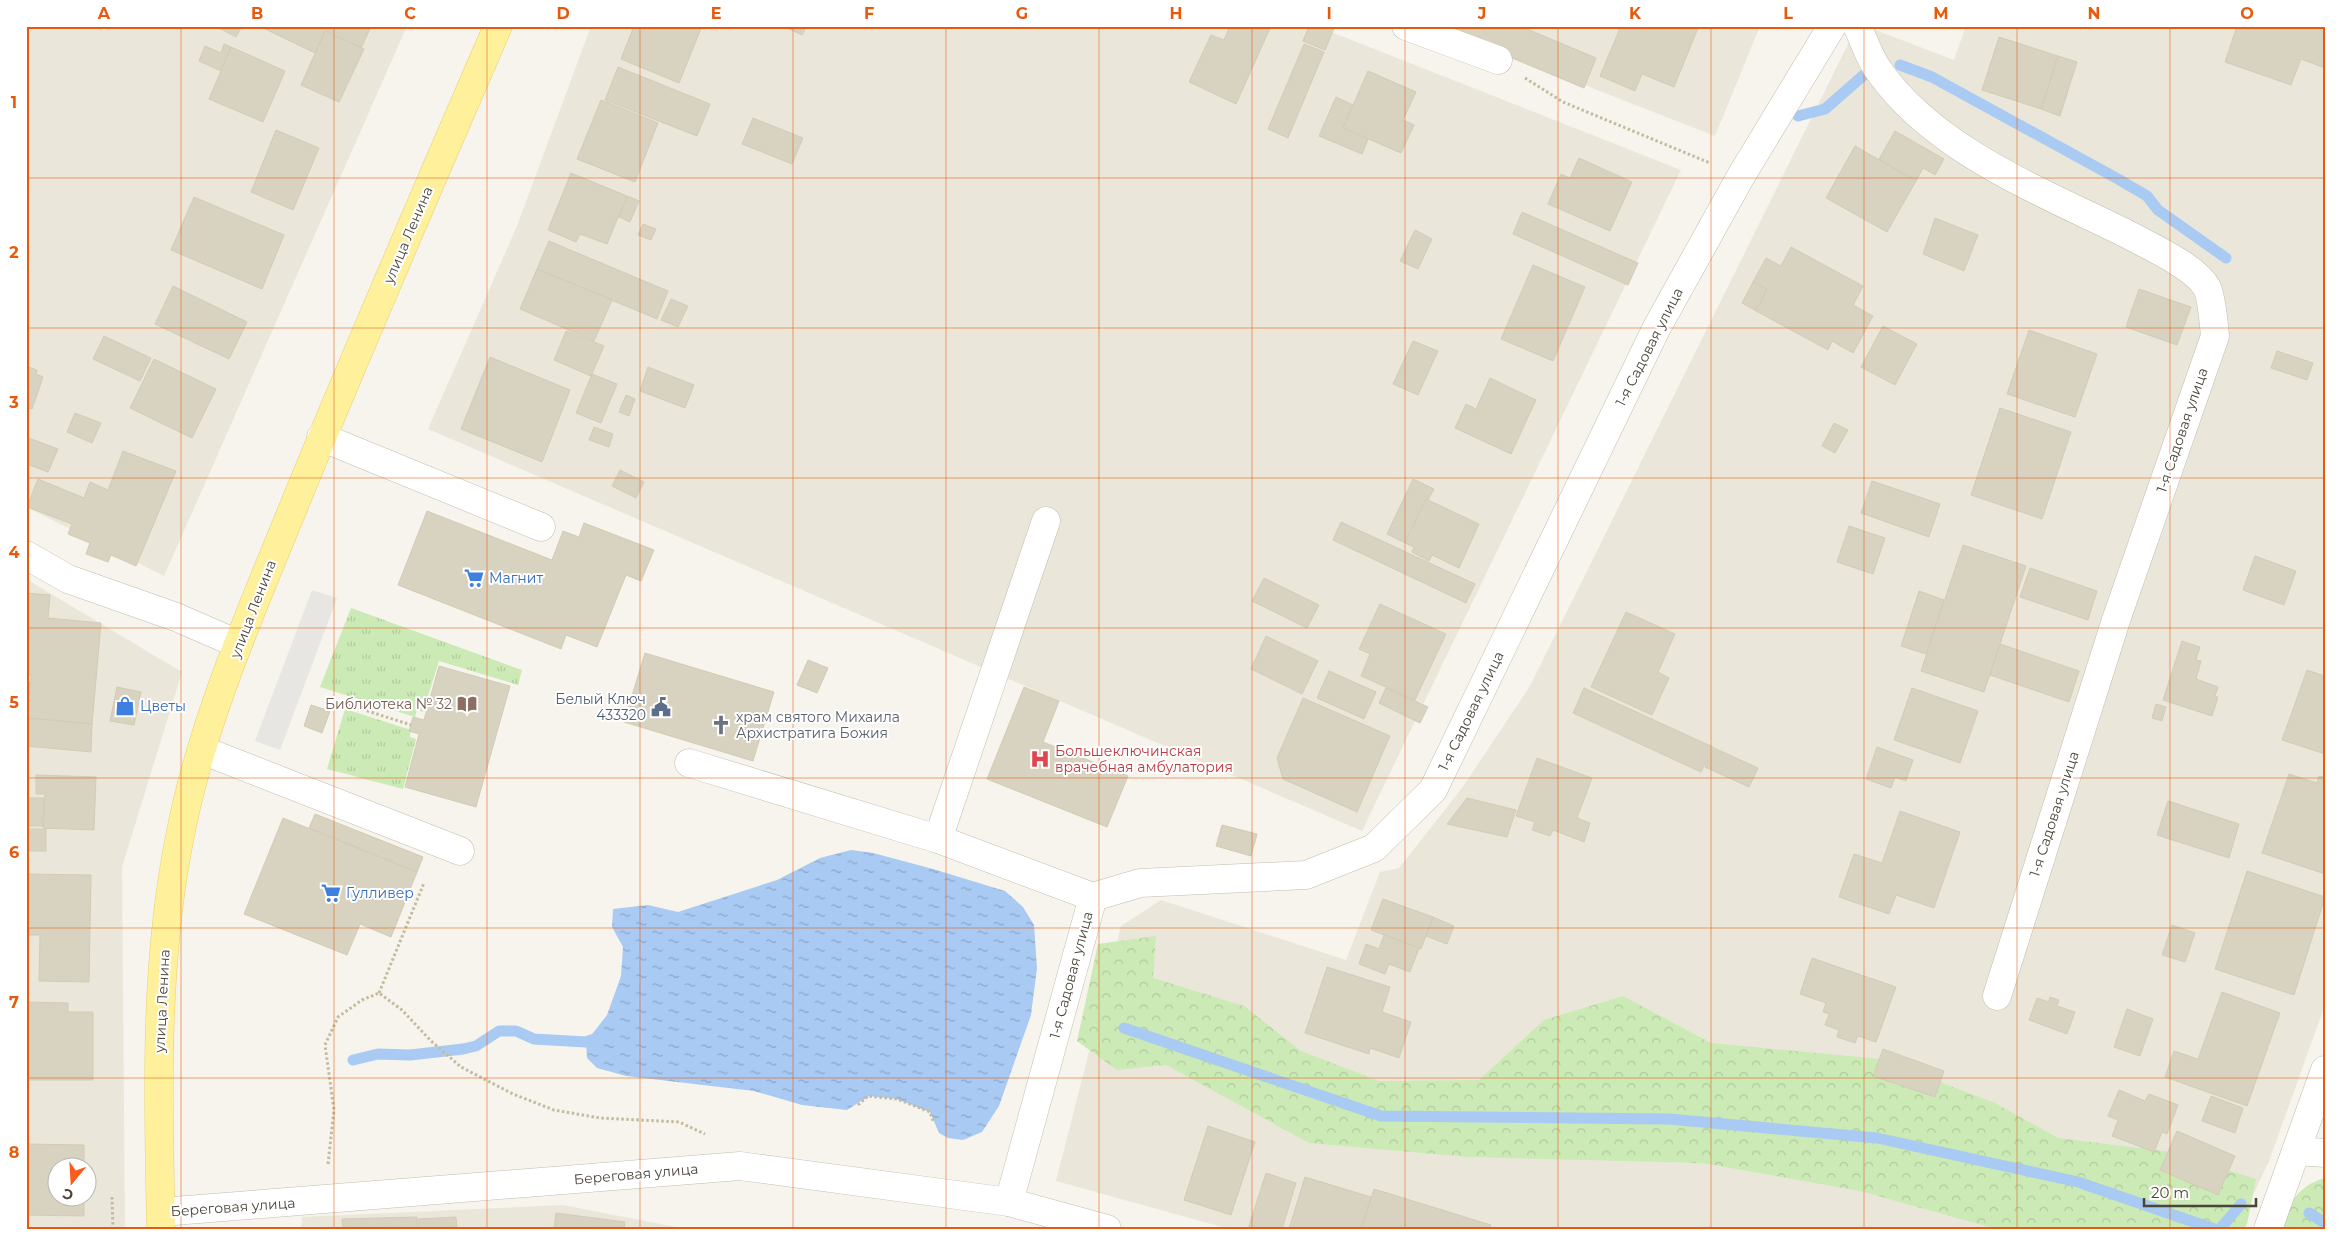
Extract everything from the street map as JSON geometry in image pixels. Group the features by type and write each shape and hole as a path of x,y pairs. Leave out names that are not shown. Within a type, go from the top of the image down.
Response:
{"main road":[{"name":"улица Ленина","path":"161,1220 159,1028 171,893 180,837 193,777 238,644 321,437 498,26"}],"street":[{"path":"1406,26 1498,60"},
{"name":"1-я Садовая улица","path":"1009,1202 1093,897 1140,883 1306,875 1374,848 1433,790 1656,329 1741,176 1832,26"},
{"name":"1-я Садовая улица","path":"1857,26 1878,70 1913,110 1941,134 1990,165 2164,253 2192,272 2207,288 2216,336 2116,620 1997,996"},
{"path":"321,437 541,527"},
{"path":"938,839 1046,521"},
{"path":"26,555 68,579 176,617 238,644"},
{"path":"202,750 460,851"},
{"path":"689,763 938,839 1093,897"},
{"path":"2268,1229 2325,1070"},
{"path":"2296,1151 2325,1154"},
{"name":"Береговая улица","path":"161,1220 740,1166 1009,1202 1107,1229"}],"path":[{"path":"1498,60 1564,102 1741,176"},
{"path":"343,703 411,725"},
{"path":"330,1150 334,1110 325,1045 338,1017 362,1000 378,993 424,883"},
{"path":"378,993 402,1010 431,1041 461,1067 513,1094 554,1110 600,1118 663,1121 691,1126 710,1137 740,1166"},
{"path":"858,1105 868,1096 897,1099 930,1112 934,1123"},
{"path":"112,1197 113,1229"}],"shaded area":[{"path":"26,26 407,26 164,576 26,507"},
{"path":"591,26 1316,26 1681,170 1362,831 428,429 517,226"},
{"path":"1433,26 1760,26 1715,136"},
{"path":"1857,26 1865,26 1954,60 1966,26 2325,26 2325,1005 2269,1161 2237,1229 1229,1229 1056,1181 1121,926 1161,900 1346,960 1380,872 1399,868 1462,788 1530,686"},
{"path":"26,579 182,672 122,867 125,1229 26,1229"},
{"path":"312,590 337,598 280,750 255,741"},
{"path":"563,1205 686,1229 301,1229 302,1217"}],"green space":[{"path":"351,608 522,670 518,685 439,661 423,712 417,710 415,717 320,687"},
{"path":"345,709 411,730 410,737 416,739 403,789 327,769"},
{"path":"1156,936 1153,978 1244,1006 1301,1051 1379,1081 1479,1080 1544,1020 1623,996 1711,1043 1880,1059 1995,1103 2058,1138 2172,1152 2256,1179 2247,1224 2244,1229 1996,1229 1860,1191 1703,1163 1468,1157 1309,1143 1166,1065 1117,1070 1077,1041 1098,944"},
{"path":"2325,1178 2325,1229 2284,1229 2287,1213 2297,1195 2312,1183"}],"water":[{"path":"851,850 873,853 1005,891 1023,907 1034,925 1037,968 1031,1015 999,1106 982,1132 963,1140 948,1138 939,1133 930,1112 897,1099 869,1096 847,1110 802,1105 754,1091 626,1076 597,1068 587,1058 586,1042 607,1015 621,976 623,947 612,927 613,909 648,905 678,912 777,880 820,858"}],"building":[{"path":"215,26 242,26 236,37"},
{"path":"259,26 371,27 361,48 325,31 315,53"},
{"path":"634,26 702,26 679,83 621,59"},
{"path":"783,26 807,26 802,35"},
{"path":"1230,26 1271,26 1236,104 1189,82 1211,35 1224,40"},
{"path":"1309,26 1335,26 1325,50 1303,41"},
{"path":"1455,26 1520,26 1596,58 1584,88 1452,33"},
{"path":"1621,26 1694,26 1698,28 1674,87 1642,74 1635,91 1600,76"},
{"path":"2237,26 2325,26 2325,68 2301,59 2291,85 2225,62"},
{"path":"325,31 364,49 339,102 301,85"},
{"path":"1999,37 2058,56 2041,109 1982,90"},
{"path":"224,44 231,47 221,71 199,61 205,46 221,53"},
{"path":"1304,44 1324,52 1288,138 1268,129"},
{"path":"231,47 285,71 263,122 209,99"},
{"path":"2058,56 2077,62 2060,116 2041,109"},
{"path":"618,67 710,104 697,136 605,100"},
{"path":"1368,71 1416,92 1403,120 1414,125 1401,153 1343,128"},
{"path":"1336,97 1353,105 1343,128 1368,139 1362,154 1319,136"},
{"path":"601,100 658,123 635,182 577,159"},
{"path":"753,118 803,138 792,164 742,144"},
{"path":"276,130 319,148 293,210 251,192"},
{"path":"1895,131 1944,159 1935,175 1923,168 1916,181 1879,159"},
{"path":"1855,146 1916,181 1887,232 1826,198"},
{"path":"1579,158 1632,182 1610,231 1548,204 1561,174 1570,178"},
{"path":"571,173 627,196 607,244 580,234 576,242 548,230"},
{"path":"628,196 639,201 630,222 619,217"},
{"path":"194,197 284,235 262,289 171,250"},
{"path":"1522,212 1638,263 1628,285 1513,234"},
{"path":"1935,218 1978,235 1964,271 1923,254"},
{"path":"643,224 656,229 651,240 638,235"},
{"path":"1415,230 1432,239 1418,269 1400,261"},
{"path":"549,241 668,291 657,319 537,269"},
{"path":"1791,247 1863,286 1853,305 1873,316 1853,353 1832,341 1828,350 1756,311 1767,289 1753,282 1766,258 1781,266"},
{"path":"1533,265 1585,287 1553,361 1501,339"},
{"path":"537,269 612,300 594,341 520,309"},
{"path":"1753,282 1767,289 1756,311 1742,303"},
{"path":"173,286 247,322 229,359 155,324"},
{"path":"2139,289 2191,307 2177,345 2126,327"},
{"path":"671,299 688,306 678,327 661,320"},
{"path":"1883,326 1917,344 1895,385 1861,367"},
{"path":"2029,330 2097,354 2075,417 2007,394"},
{"path":"566,331 604,346 591,376 554,360"},
{"path":"104,336 151,358 140,381 93,359"},
{"path":"1413,341 1438,351 1418,395 1393,384"},
{"path":"2277,351 2313,363 2307,380 2271,368"},
{"path":"490,357 570,390 542,462 461,429"},
{"path":"154,359 216,389 192,438 130,408"},
{"path":"26,366 37,370 36,374 43,377 32,409 26,407"},
{"path":"648,367 694,385 685,408 640,391"},
{"path":"592,374 617,384 601,423 576,413"},
{"path":"1490,378 1536,400 1511,454 1455,428 1466,404 1476,409"},
{"path":"626,395 635,399 629,416 619,412"},
{"path":"2000,408 2071,432 2042,519 1971,495"},
{"path":"75,413 101,423 92,443 67,432"},
{"path":"1834,423 1848,430 1835,453 1822,446"},
{"path":"594,427 613,434 609,447 589,440"},
{"path":"26,437 58,449 48,472 26,464"},
{"path":"123,451 176,471 136,566 111,555 108,562 86,554 90,543 68,534 72,524 27,507 38,479 84,498 90,482 108,490"},
{"path":"620,470 644,482 636,498 612,486"},
{"path":"1413,479 1434,489 1428,500 1426,499 1405,543 1387,534"},
{"path":"1872,481 1940,504 1929,537 1861,513"},
{"path":"1426,499 1479,524 1459,568 1432,555 1429,561 1412,552 1414,547 1405,543"},
{"path":"427,511 552,560 563,531 579,537 584,523 654,550 641,581 626,575 597,647 566,635 561,649 398,585"},
{"path":"1341,522 1475,584 1466,603 1333,540"},
{"path":"1849,526 1885,538 1873,574 1837,562"},
{"path":"1963,545 2026,566 1984,692 1921,671"},
{"path":"2255,556 2296,571 2284,605 2243,590"},
{"path":"2030,568 2097,591 2088,620 2020,597"},
{"path":"1264,578 1319,605 1307,628 1252,601"},
{"path":"1919,591 1944,600 1926,654 1901,646"},
{"path":"26,593 50,595 48,618 101,623 92,724 27,718 31,675 26,675"},
{"path":"1380,604 1446,634 1415,700 1361,676 1370,654 1359,649"},
{"path":"1626,612 1675,634 1658,672 1669,678 1652,715 1591,687"},
{"path":"1266,636 1318,661 1302,694 1251,669"},
{"path":"2182,641 2200,647 2196,660 2201,661 2196,679 2218,687 2215,696 2218,697 2212,716 2163,700"},
{"path":"2000,644 2079,671 2069,702 1990,675"},
{"path":"645,653 774,692 753,761 624,722"},
{"path":"808,660 828,668 817,693 797,685"},
{"path":"439,666 510,686 476,807 405,787 419,734 409,731 413,717 424,720"},
{"path":"2307,670 2325,676 2325,754 2282,740"},
{"path":"1329,671 1376,692 1364,719 1317,698"},
{"path":"26,682 30,682 27,718 92,724 91,752 26,746"},
{"name":"Цветы","path":"117,687 141,692 134,725 110,721"},
{"name":"Большеключинская врачебная амбулатория","path":"1024,687 1059,701 1043,742 1128,776 1107,827 987,779"},
{"path":"1386,688 1428,707 1420,723 1379,703"},
{"path":"1584,688 1713,747 1701,772 1573,713"},
{"path":"1912,688 1978,711 1960,763 1894,740"},
{"path":"1303,698 1390,736 1357,812 1283,779 1277,758"},
{"path":"2156,704 2166,707 2162,721 2152,718"},
{"path":"311,705 330,711 322,733 304,726"},
{"path":"1877,747 1913,760 1906,781 1895,777 1891,788 1866,779"},
{"path":"1714,748 1758,768 1749,787 1705,767"},
{"path":"1537,758 1592,778 1577,818 1590,823 1584,842 1553,830 1550,836 1532,830 1535,822 1516,816"},
{"path":"2289,774 2317,783 2319,776 2325,777 2325,874 2262,853"},
{"path":"36,775 96,777 94,830 43,828 45,794 36,794"},
{"path":"26,798 44,798 43,826 26,826"},
{"path":"1467,798 1516,810 1507,837 1447,824"},
{"path":"2168,801 2239,824 2229,858 2157,835"},
{"path":"1900,811 1960,832 1934,908 1896,895 1889,914 1839,897 1854,854 1882,863"},
{"path":"315,814 423,857 417,872 309,828"},
{"name":"Гулливер","path":"283,818 417,872 391,937 360,924 347,955 244,914"},
{"path":"1222,825 1257,834 1251,856 1216,846"},
{"path":"26,829 46,829 46,851 26,851"},
{"path":"2247,871 2325,897 2294,995 2215,969"},
{"path":"26,874 91,875 89,982 39,981 40,935 26,935"},
{"path":"1383,899 1433,917 1421,949 1371,930"},
{"path":"1433,917 1454,926 1447,944 1426,936"},
{"path":"2172,925 2195,933 2185,962 2162,955"},
{"path":"1384,935 1419,948 1410,972 1389,964 1385,974 1359,964 1366,944 1379,949"},
{"path":"1812,958 1896,987 1876,1042 1858,1036 1855,1043 1837,1037 1839,1030 1825,1025 1829,1014 1823,1012 1826,1003 1800,994"},
{"path":"1327,967 1390,987 1382,1012 1411,1022 1399,1058 1370,1048 1369,1054 1305,1033"},
{"path":"2222,992 2280,1013 2247,1106 2165,1077 2174,1051 2198,1059"},
{"path":"2050,997 2059,1000 2057,1006 2075,1012 2067,1034 2029,1020 2037,998 2049,1002"},
{"path":"26,1002 68,1003 68,1012 93,1012 93,1080 26,1080"},
{"path":"2127,1009 2153,1019 2140,1056 2114,1047"},
{"path":"1883,1049 1944,1071 1935,1097 1873,1076"},
{"path":"2119,1090 2145,1101 2149,1094 2178,1105 2167,1134 2162,1132 2154,1152 2112,1136 2118,1120 2108,1116"},
{"path":"2211,1096 2243,1108 2235,1133 2202,1121"},
{"path":"1208,1126 1255,1142 1231,1215 1184,1200"},
{"path":"2177,1131 2235,1156 2218,1195 2160,1170"},
{"path":"26,1144 84,1145 84,1158 48,1158 48,1208 84,1208 84,1216 26,1215"},
{"path":"1266,1173 1296,1183 1282,1229 1248,1229"},
{"path":"1305,1177 1371,1197 1361,1229 1289,1229"},
{"path":"1374,1189 1491,1225 1490,1229 1361,1229"},
{"path":"556,1213 625,1222 624,1229 554,1229"},
{"path":"417,1217 417,1229 343,1229 342,1219"},
{"path":"456,1217 457,1229 418,1229 418,1219"}],"waterway":[{"path":"1900,65 1932,77 2147,196 2158,210 2226,258"},
{"path":"1798,116 1825,109 1865,74"},
{"path":"1124,1028 1381,1116 1669,1119 1877,1138 2078,1182 2214,1229"},
{"path":"353,1060 378,1054 410,1055 463,1049 476,1046 499,1031 516,1031 534,1039 586,1042 600,1037"},
{"path":"2220,1229 2241,1204"},
{"path":"2309,1213 2325,1223"}],"place":[{"name":"Магнит","path":"474,578"},
{"name":"Библиотека № 32","path":"467,704"},
{"name":"Цветы","path":"125,706"},
{"name":"Белый Ключ 433320","path":"661,707"},
{"name":"храм святого Михаила Архистратига Божия","path":"721,725"},
{"name":"Большеключинская врачебная амбулатория","path":"1040,759"},
{"name":"Гулливер","path":"331,893"}]}
